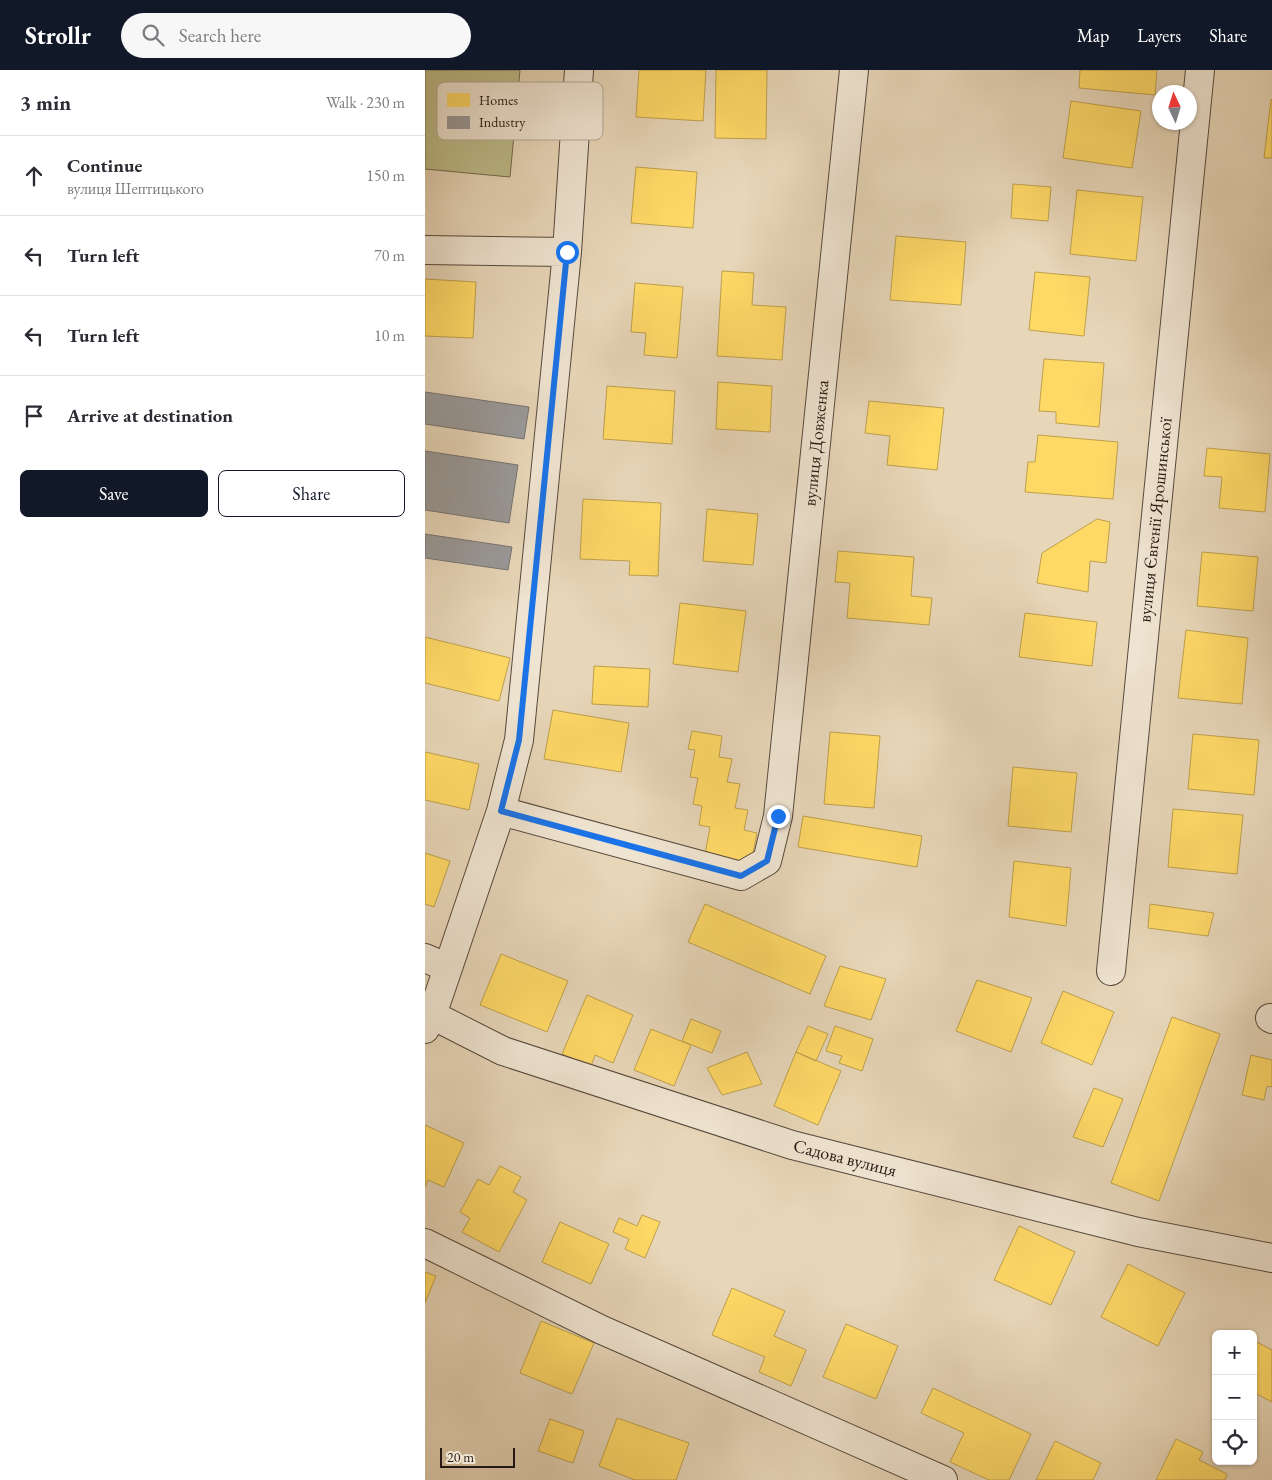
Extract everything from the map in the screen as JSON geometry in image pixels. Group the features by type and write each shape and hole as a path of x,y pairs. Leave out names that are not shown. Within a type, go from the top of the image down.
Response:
{"street":[{"name":"вулиця Довженка","path":"501,811 741,876 767,861 778,816 854,70"},
{"name":"вулиця Євгенії Ярошинської","path":"1111,970 1200,70"},
{"path":"429,1022 437,963 501,811 519,740 567,252 574,140"},
{"path":"425,250 567,252"},
{"name":"Садова вулиця","path":"429,1022 503,1050 792,1145 1138,1232 1272,1258"},
{"path":"425,1243 602,1330 943,1480"}],"shaded area":[{"path":"425,70 520,70 519,82 437,82 437,140 513,140 510,177 425,169"}],"building: Homes":[{"path":"639,70 706,70 703,121 636,117"},
{"path":"716,70 767,70 766,139 715,138"},
{"path":"1080,70 1157,70 1156,85 1152,85 1152,95 1079,88"},
{"path":"1271,99 1272,158 1264,158"},
{"path":"1071,101 1141,111 1132,168 1063,158"},
{"path":"636,167 697,172 693,228 631,223"},
{"path":"1013,184 1051,187 1048,221 1011,218"},
{"path":"1077,190 1143,197 1136,261 1070,254"},
{"path":"896,236 966,242 961,305 890,300"},
{"path":"722,271 754,273 752,305 786,307 782,360 717,356"},
{"path":"1035,272 1090,277 1084,336 1029,330"},
{"path":"425,279 476,282 473,338 425,336"},
{"path":"635,283 683,287 677,358 644,355 646,333 631,332"},
{"path":"1044,359 1104,363 1099,427 1056,423 1056,412 1039,411"},
{"path":"718,382 772,386 770,432 716,429"},
{"path":"607,386 675,391 672,444 603,439"},
{"path":"869,401 944,408 937,470 887,465 890,436 865,433"},
{"path":"1038,435 1118,442 1113,499 1025,492 1028,462 1035,462"},
{"path":"1207,448 1270,454 1265,512 1219,508 1222,477 1204,476"},
{"path":"583,499 661,503 658,576 629,575 630,561 580,559"},
{"path":"707,509 758,514 753,565 703,561"},
{"path":"1097,519 1110,522 1106,563 1090,561 1088,592 1037,583 1042,553"},
{"path":"838,551 914,557 911,596 932,598 929,625 847,618 850,583 835,582"},
{"path":"1202,552 1258,557 1253,611 1197,606"},
{"path":"680,603 746,611 738,672 673,664"},
{"path":"1025,613 1097,622 1092,666 1019,657"},
{"path":"1186,630 1248,638 1242,704 1178,698"},
{"path":"425,637 510,658 499,701 425,683"},
{"path":"594,666 650,669 648,707 592,704"},
{"path":"553,710 629,723 621,772 544,759"},
{"path":"692,731 722,736 719,757 732,759 727,782 740,784 735,808 748,810 744,830 757,833 751,863 705,854 710,827 699,825 702,806 693,804 698,778 690,777 695,750 688,749"},
{"path":"830,732 880,736 874,808 824,804"},
{"path":"1193,734 1259,740 1254,795 1188,789"},
{"path":"425,752 479,764 469,810 425,800"},
{"path":"1013,767 1077,773 1071,832 1008,826"},
{"path":"1173,809 1243,815 1237,874 1168,867"},
{"path":"803,816 922,836 917,867 798,847"},
{"path":"425,853 450,861 434,907 425,904"},
{"path":"1014,861 1071,868 1066,926 1009,917"},
{"path":"705,904 826,956 810,994 688,942"},
{"path":"1150,904 1214,913 1208,936 1148,928"},
{"path":"501,954 568,981 547,1032 480,1005"},
{"path":"840,966 886,979 871,1020 824,1006"},
{"path":"977,980 1032,998 1011,1052 956,1031"},
{"path":"1063,991 1114,1012 1092,1065 1041,1043"},
{"path":"587,995 633,1015 613,1063 595,1055 591,1066 562,1054"},
{"path":"1172,1017 1220,1034 1159,1201 1111,1183"},
{"path":"691,1019 721,1031 712,1053 682,1041"},
{"path":"808,1026 828,1034 816,1061 796,1052"},
{"path":"835,1026 873,1039 862,1071 839,1063 842,1056 826,1051"},
{"path":"651,1029 691,1045 674,1086 634,1070"},
{"path":"747,1052 762,1084 722,1095 707,1068"},
{"path":"796,1052 841,1071 818,1125 774,1106"},
{"path":"1251,1055 1272,1060 1272,1087 1267,1086 1264,1100 1242,1095"},
{"path":"1094,1088 1123,1099 1103,1147 1073,1137"},
{"path":"425,1125 464,1143 444,1187 428,1180 425,1187"},
{"path":"500,1166 521,1177 513,1192 527,1200 499,1252 462,1232 470,1218 460,1212 478,1179 489,1185"},
{"path":"642,1215 660,1222 645,1258 625,1249 629,1239 613,1232 619,1218 637,1226"},
{"path":"560,1222 609,1244 591,1284 542,1262"},
{"path":"1019,1226 1075,1252 1051,1305 994,1280"},
{"path":"1128,1264 1185,1293 1158,1346 1101,1317"},
{"path":"425,1272 436,1276 425,1303"},
{"path":"732,1288 785,1311 774,1336 806,1350 791,1386 759,1372 765,1357 712,1335"},
{"path":"541,1321 594,1343 572,1394 520,1373"},
{"path":"846,1324 898,1346 876,1399 823,1377"},
{"path":"1257,1342 1272,1350 1272,1402 1257,1394"},
{"path":"933,1388 1031,1434 1009,1480 989,1480 950,1462 964,1433 921,1413"},
{"path":"617,1418 689,1443 676,1480 635,1480 599,1466"},
{"path":"550,1419 584,1431 573,1463 538,1451"},
{"path":"1176,1439 1203,1452 1199,1460 1227,1474 1225,1480 1156,1480"},
{"path":"1055,1441 1101,1463 1093,1480 1036,1480"}],"building: Industry":[{"path":"425,392 529,407 524,439 425,424"},
{"path":"425,451 518,465 509,523 425,510"},
{"path":"425,534 512,547 508,570 425,558"}],"route":[{"path":"567,252 519,740 501,811 741,876 767,861 778,816"}]}
